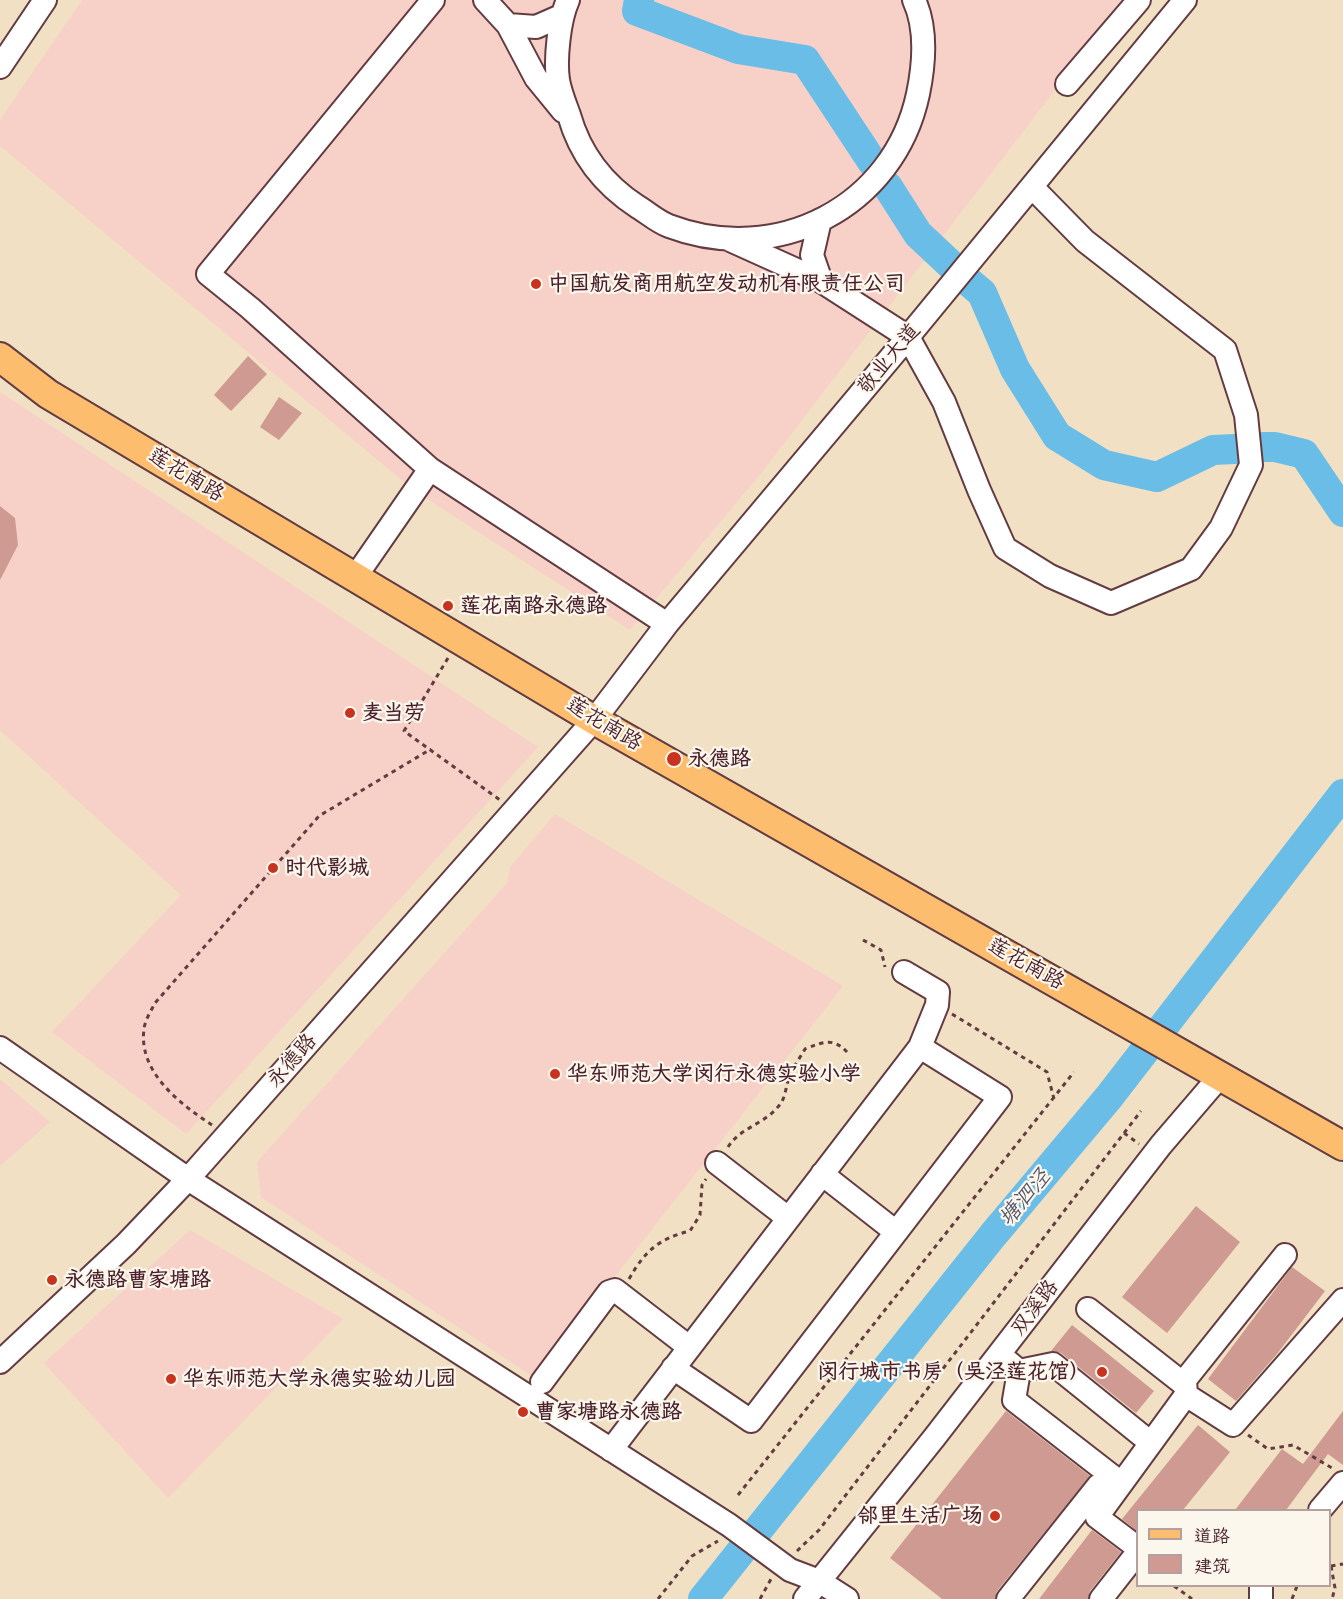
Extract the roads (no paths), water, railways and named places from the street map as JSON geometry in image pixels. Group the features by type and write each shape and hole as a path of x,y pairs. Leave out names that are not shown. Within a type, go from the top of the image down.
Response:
{"main road":[{"name":"莲花南路","path":"0,357 48,394 595,719 844,864 1103,1007 1343,1146"}],"street":[{"path":"0,68 45,0"},
{"path":"433,0 208,274 250,308 430,469 667,624"},
{"path":"485,0 508,25 536,78 570,119"},
{"path":"730,240 788,234 820,220 840,211 883,172 912,122 924,66 918,9 914,0"},
{"path":"1067,84 1138,0"},
{"name":"敬业大道","path":"595,719 667,624 908,337 1185,0"},
{"path":"508,25 536,27 564,8"},
{"path":"564,8 558,80 576,140 615,191 668,226 730,240 821,281 908,337 944,402 1005,548 1050,576 1112,603 1191,569 1221,528 1251,465 1245,415 1225,350 1084,241 1032,187"},
{"path":"820,220 812,255 821,281"},
{"path":"356,576 430,469"},
{"name":"永德路","path":"0,1362 126,1245 188,1179 595,719"},
{"path":"611,1450 920,1047 937,1005 938,992 895,970"},
{"path":"673,1368 751,1421 1000,1097 920,1047"},
{"path":"0,1048 188,1179 611,1450 725,1531 785,1566 819,1581 847,1599"},
{"name":"双溪路","path":"805,1599 999,1355 1161,1145 1221,1075"},
{"path":"717,1163 788,1218"},
{"path":"822,1174 896,1232"},
{"path":"1136,1549 1097,1517 1186,1390 1185,1380 1285,1255"},
{"path":"542,1382 609,1292 615,1290 689,1347"},
{"path":"1088,1309 1186,1390 1233,1425 1343,1300"},
{"path":"999,1355 1019,1371"},
{"path":"1019,1371 1053,1364 1151,1443"},
{"path":"1019,1371 1014,1400 1121,1482"},
{"path":"1321,1509 1339,1477"},
{"path":"1008,1599 1098,1486"},
{"path":"1101,1599 1136,1551"}],"waterway":[{"path":"639,0 637,11 738,49 805,60 873,163"},
{"path":"888,187 918,234 950,264"},
{"path":"970,283 982,293 1015,369 1057,436 1104,465 1157,477 1213,450 1235,449"},
{"path":"1263,447 1275,447 1304,454 1343,512"},
{"name":"塘泗泾","path":"703,1599 993,1235 1109,1097 1343,794"}],"place":[{"name":"中国航发商用航空发动机有限责任公司","path":"536,284"},
{"name":"莲花南路永德路","path":"448,606"},
{"name":"麦当劳","path":"350,713"},
{"name":"永德路","path":"674,759"},
{"name":"时代影城","path":"273,868"},
{"name":"华东师范大学闵行永德实验小学","path":"555,1074"},
{"name":"永德路曹家塘路","path":"52,1280"},
{"name":"闵行城市书房（吴泾莲花馆）","path":"1102,1372"},
{"name":"华东师范大学永德实验幼儿园","path":"171,1379"},
{"name":"曹家塘路永德路","path":"523,1412"},
{"name":"邻里生活广场","path":"995,1516"}]}
